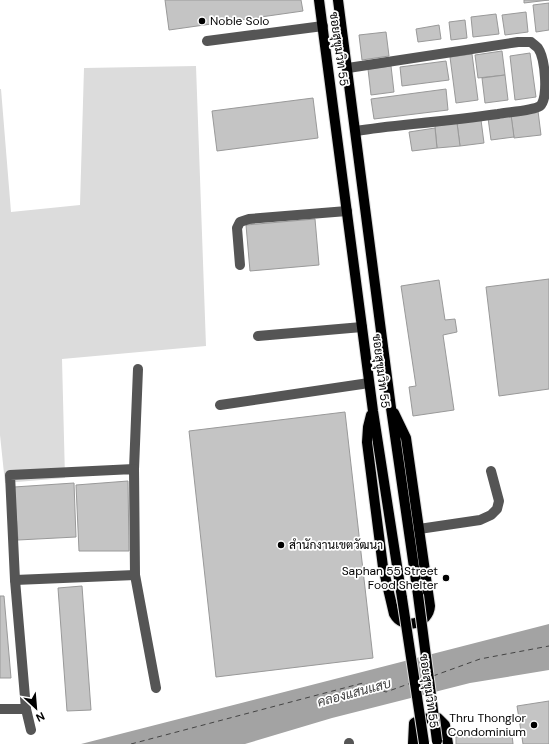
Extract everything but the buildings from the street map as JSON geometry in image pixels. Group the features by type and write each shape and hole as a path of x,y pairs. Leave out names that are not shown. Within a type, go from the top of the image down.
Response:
{"main road":[{"name":"ซอยสุขุมวิท 55","path":"319,0 369,383 424,744"},
{"name":"ซอยสุขุมวิท 55","path":"338,0 391,408 438,743"},
{"path":"373,411 368,427 367,442 383,568 394,614 396,618 404,624 410,624 422,621 430,611 406,438 391,408"},
{"path":"413,744 414,723 422,720 438,718 445,726 448,744"}],"street":[{"path":"207,41 323,26"},
{"path":"348,68 518,42 531,42 538,48 544,64 546,78 545,100 540,106 474,117 356,131"},
{"path":"240,265 237,228 240,222 249,219 347,211"},
{"path":"258,336 362,327"},
{"path":"138,369 134,469 135,574 156,688"},
{"path":"220,406 369,383"},
{"path":"31,730 26,709 15,580 10,475 134,469"},
{"path":"419,529 480,520 491,515 497,508 499,501 491,471"},
{"path":"15,580 135,574"},
{"path":"0,709 26,709"}],"shaded area":[{"path":"196,66 206,346 62,359 65,478 5,483 0,435 0,89 11,212 80,205 84,68"}],"water":[{"name":"คลองแสนแสบ","path":"549,624 549,670 470,683 332,718 245,744 81,744"}],"ferry route":[{"path":"433,676 480,659 549,646"},
{"path":"131,744 363,683 386,692 411,683"}],"place":[{"name":"Noble Solo","path":"202,21"},
{"name":"สำนักงานเขตวัฒนา","path":"281,545"},
{"name":"Saphan 55 Street Food Shelter","path":"446,578"},
{"name":"Thru Thonglor Condominium","path":"534,725"}]}
